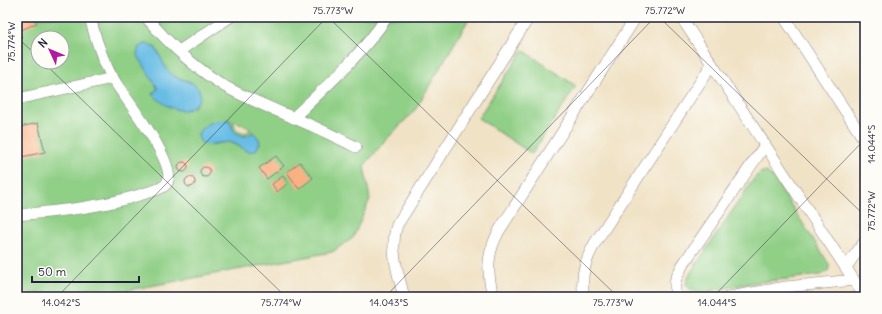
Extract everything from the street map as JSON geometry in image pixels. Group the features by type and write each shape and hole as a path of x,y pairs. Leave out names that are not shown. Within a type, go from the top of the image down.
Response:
{"street":[{"path":"17,215 81,209 129,199 160,188 167,183 168,174 166,163 156,142 113,78 99,45 90,17"},
{"path":"146,17 159,32 197,67 226,86 356,147"},
{"path":"179,51 230,17"},
{"path":"293,118 335,79 376,34 387,17"},
{"path":"404,297 393,246 397,225 529,17"},
{"path":"493,297 488,265 492,243 636,17"},
{"path":"681,17 865,297"},
{"path":"784,17 865,141"},
{"path":"584,297 582,276 584,266 592,249 712,64"},
{"path":"17,99 113,78"},
{"path":"675,297 675,281 682,266 765,145"},
{"path":"846,267 865,241"},
{"path":"729,297 786,288 854,280"}],"green space":[{"path":"17,17 470,17 415,110 383,143 364,166 370,199 353,238 332,252 102,295 17,293","holes":["153,45 158,51 164,66 170,73 178,78 191,82 196,105 191,108 179,109 167,105 152,93 158,89","230,120 232,127 237,134 247,136 253,132 246,151 235,144 227,142 207,145 200,130 208,125","234,121 242,124 251,130 245,133 239,132 234,125"]},
{"path":"523,50 576,86 532,154 478,118"},
{"path":"762,172 766,172 773,177 829,264 828,270 821,275 752,283 699,293 691,290 686,284 689,275 755,177"}],"water":[{"path":"146,44 154,47 167,70 171,74 175,77 190,82 198,88 200,98 195,105 189,109 176,109 163,103 152,93 158,89 137,54 139,47"},
{"path":"230,120 233,129 237,134 247,136 253,132 259,139 260,143 256,150 247,151 233,143 228,142 207,144 200,140 198,135 203,127 216,121"}],"building":[{"path":"17,17 34,17 37,23 19,31 22,38 17,40"},
{"path":"38,123 45,152 17,158 17,135 21,134 20,127"},
{"path":"276,156 284,166 267,179 259,168"},
{"path":"181,162 185,162 187,163 187,171 181,172 178,169 178,165"},
{"path":"300,162 313,178 299,189 287,172"},
{"path":"203,167 207,167 209,168 209,176 203,177 200,174 200,170"},
{"path":"283,176 288,183 277,192 272,184"},
{"path":"188,177 192,177 194,178 194,186 188,187 185,184 185,180"}]}
